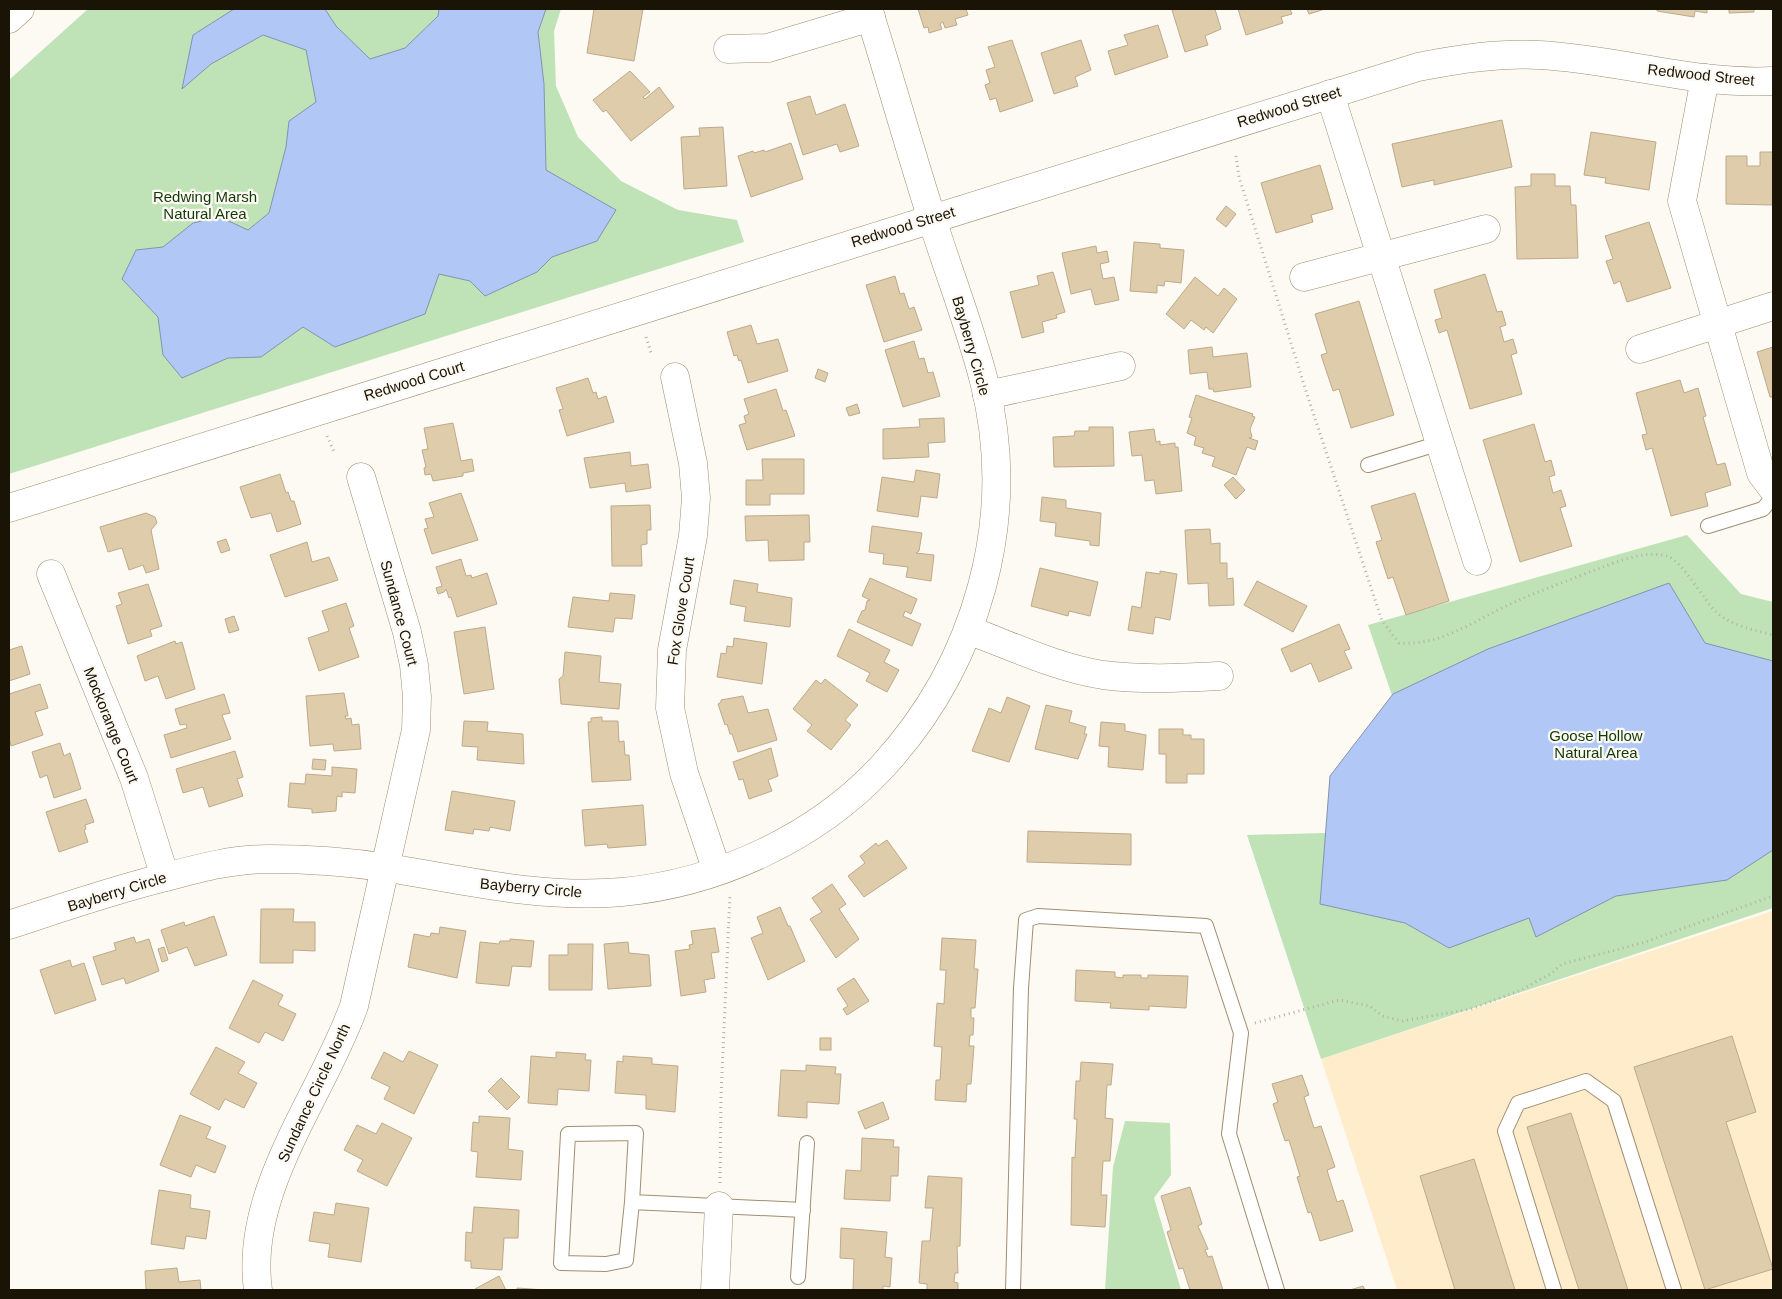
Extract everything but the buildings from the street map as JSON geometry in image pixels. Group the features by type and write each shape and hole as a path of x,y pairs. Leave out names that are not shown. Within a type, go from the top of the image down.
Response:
{"street":[{"path":"9,19 20,9"},
{"path":"728,49 768,48 870,13"},
{"name":"Bayberry Circle","path":"9,925 136,884 216,864 264,859 307,860 386,868 501,887 571,894 622,892 650,888 724,869 779,845 830,814 870,780 905,742 934,700 952,669 977,609 992,545 997,494 995,445 985,383 931,218 870,13"},
{"name":"Redwood Street","path":"818,253 1418,67 1463,58 1495,55 1539,55 1705,78 1773,81"},
{"path":"1705,78 1682,201 1761,473 1773,489"},
{"path":"1330,94 1477,561"},
{"path":"1304,277 1486,229"},
{"name":"Redwood Court","path":"9,508 818,253"},
{"path":"1640,349 1773,306"},
{"path":"987,395 1121,366"},
{"name":"Fox Glove Court","path":"675,377 693,463 696,498 694,536 672,650 670,708 684,773 724,869"},
{"name":"Sundance Court","path":"361,477 407,632 414,665 417,698 416,730 410,765 386,868"},
{"name":"Mockorange Court","path":"51,574 134,778 165,877"},
{"path":"968,630 1054,661 1102,675 1157,679 1219,676"},
{"name":"Sundance Circle North","path":"258,1290 257,1257 261,1224 270,1192 283,1159 342,1038 354,1006 386,868"},
{"path":"715,1290 719,1206"}],"lane":[{"path":"1368,465 1440,442"},
{"path":"1708,526 1763,509 1773,497"},
{"path":"1013,1290 1021,988 1026,920 1038,916 1206,926 1240,1033 1229,1134 1276,1290"},
{"path":"1554,1290 1505,1131 1518,1103 1586,1081 1614,1101 1674,1290"},
{"path":"636,1133 632,1202 626,1260 606,1264 560,1263 568,1134 636,1133"},
{"path":"798,1277 807,1143"},
{"path":"632,1202 803,1210"}],"path":[{"path":"1236,156 1239,177 1299,369 1382,621 1399,643 1417,644 1445,637 1508,604 1622,560 1646,556 1668,556 1681,566 1693,585 1717,613 1739,626 1773,635"},
{"path":"646,337 651,353"},
{"path":"327,436 335,454"},
{"path":"719,1206 724,869"},
{"path":"1255,1023 1340,1000 1370,1006 1382,1016 1402,1022 1471,1009 1521,990 1552,973 1562,964 1642,943 1773,896"}],"shaded area":[{"path":"1773,911 1773,1290 1397,1290 1321,1059"}],"green space":[{"name":"Redwing Marsh Natural Area","path":"88,9 561,9 554,31 556,86 578,137 621,181 678,210 737,220 744,242 9,474 9,80"},
{"name":"Goose Hollow Natural Area","path":"1687,535 1741,594 1773,602 1773,908 1321,1059 1247,835 1438,830 1368,625"},
{"path":"1125,1121 1170,1123 1171,1175 1154,1198 1181,1290 1105,1290 1113,1167"}],"water":[{"path":"234,9 325,9 336,26 370,59 405,48 438,16 439,9 546,9 538,32 544,84 546,170 616,210 597,241 552,257 537,272 485,296 470,281 439,274 425,314 335,347 303,327 261,357 228,358 182,378 163,355 158,317 122,279 136,250 163,247 193,223 220,217 248,230 269,213 286,147 289,121 316,102 306,50 263,35 211,64 182,89 193,35"},
{"name":"Goose Hollow Natural Area","path":"1669,583 1705,643 1773,661 1773,850 1727,880 1616,896 1536,937 1529,918 1449,948 1405,923 1320,904 1330,776 1393,694 1488,649"}]}
